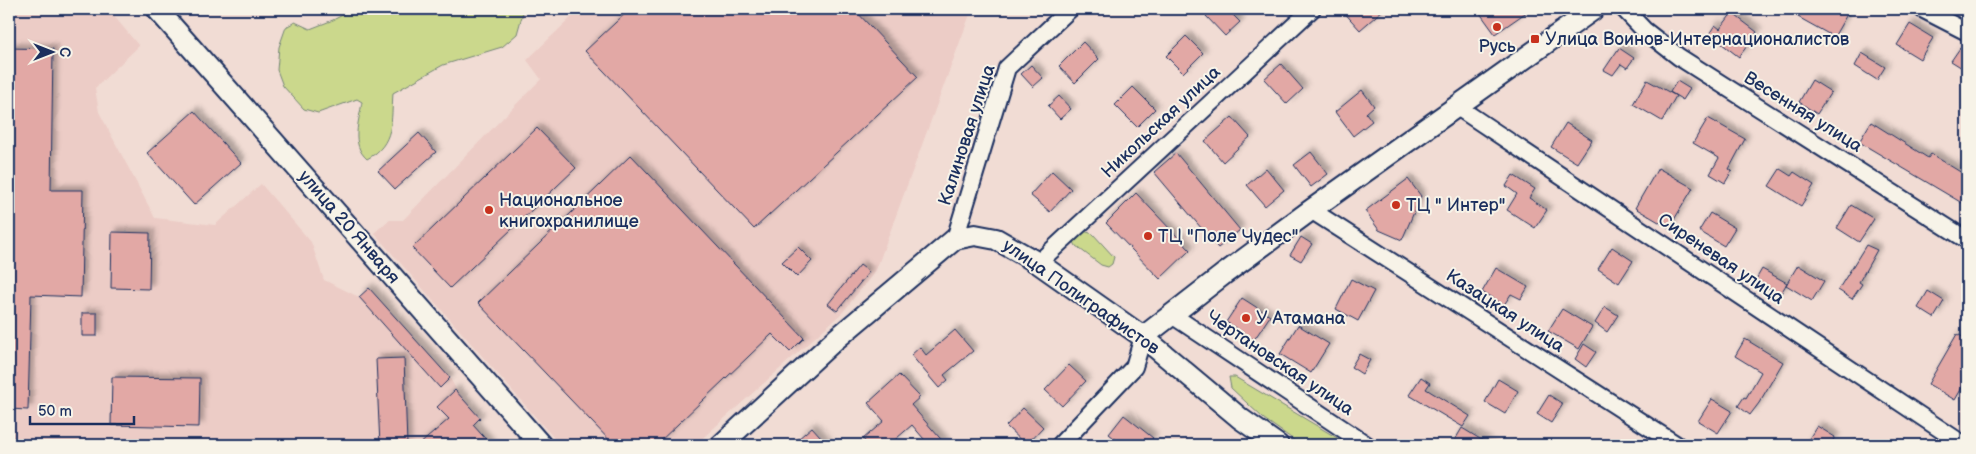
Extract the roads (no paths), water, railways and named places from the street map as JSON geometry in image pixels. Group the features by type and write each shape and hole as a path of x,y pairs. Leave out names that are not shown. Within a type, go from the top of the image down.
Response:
{"street":[{"name":"улица 20 Января","path":"157,9 541,445"},
{"name":"Калиновая улица","path":"955,239 1007,68 1070,9"},
{"name":"Никольская улица","path":"1038,263 1312,9"},
{"path":"1060,445 1134,367 1143,338 1311,210 1594,9"},
{"name":"Весенняя улица","path":"1624,9 1644,30 1679,57 1967,240"},
{"path":"1922,9 1967,32"},
{"name":"Сиреневая улица","path":"1456,106 1964,445"},
{"name":"Казацкая улица","path":"1311,210 1677,445"},
{"name":"улица Полиграфистов","path":"955,239 975,235 996,239 1038,263 1143,338 1241,419 1278,445"},
{"path":"721,445 836,339 955,239"},
{"name":"Чертановская улица","path":"1172,315 1367,445"}],"place":[{"name":"Русь","path":"1497,27"},
{"name":"Улица Воинов-Интернационалистов","path":"1535,39"},
{"name":"ТЦ \" Интер\"","path":"1396,205"},
{"name":"Национальное книгохранилище","path":"489,210"},
{"name":"ТЦ \"Поле Чудес\"","path":"1148,236"},
{"name":"У Атамана","path":"1246,318"}]}
